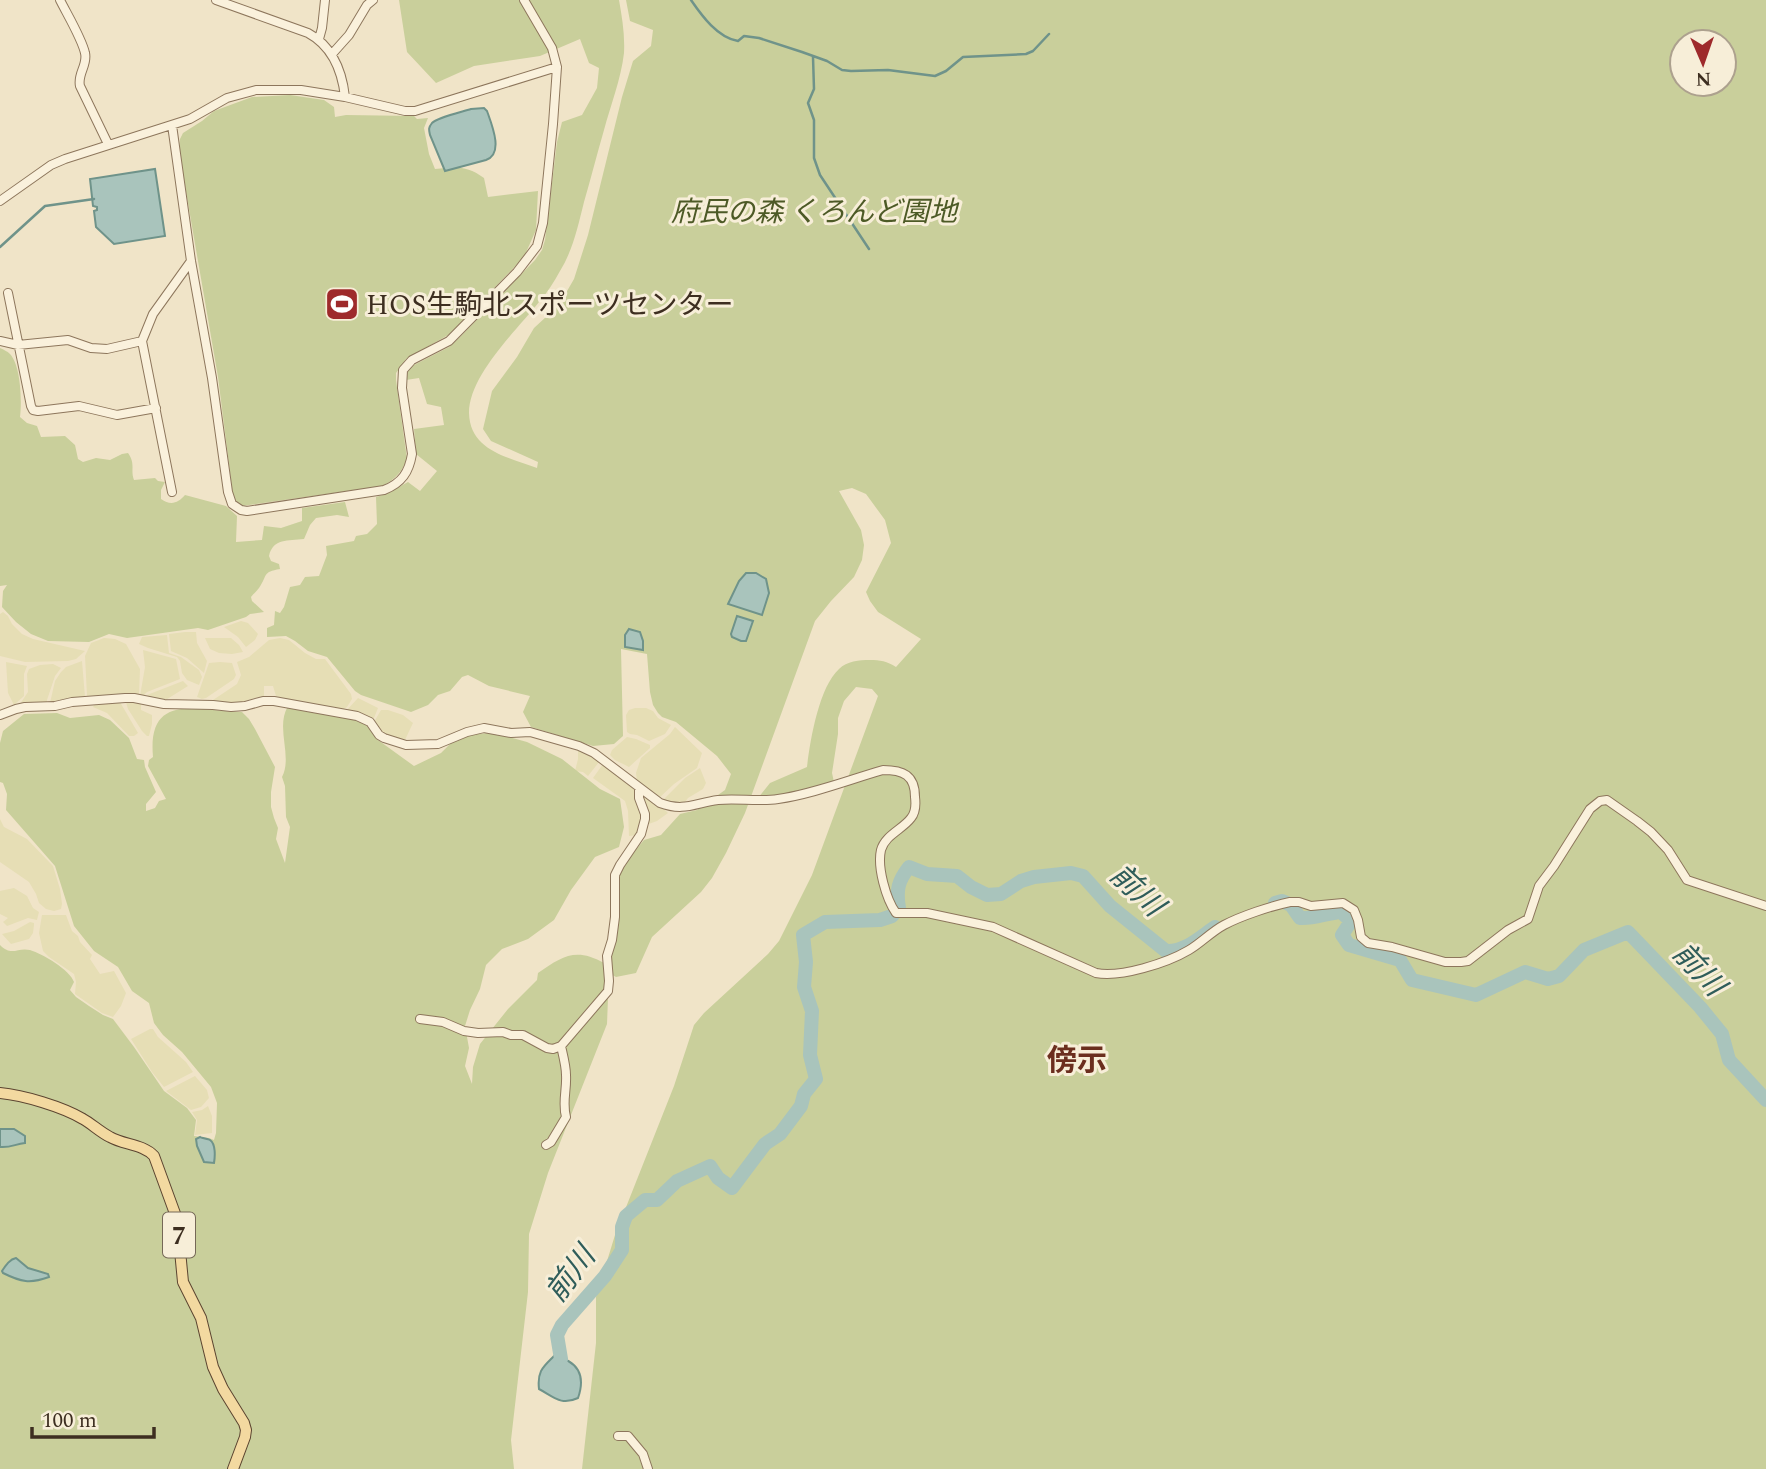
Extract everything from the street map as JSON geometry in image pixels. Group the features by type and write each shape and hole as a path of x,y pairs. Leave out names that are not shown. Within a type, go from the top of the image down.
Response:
{"main road":[{"name":"7","path":"0,1093 71,1113 110,1138 146,1150 154,1156 177,1219 183,1282 201,1318 213,1367 223,1390 240,1414 246,1430 233,1469"}],"street":[{"path":"60,0 86,54 78,80 108,144"},
{"path":"216,0 319,39 332,54 341,73 345,97"},
{"path":"319,39 325,0"},
{"path":"332,54 373,0"},
{"path":"172,125 191,261 232,504 247,511 393,487 405,477 412,454 402,388 402,370 412,360 449,341 517,272 537,246 543,223 556,67 552,48 524,0"},
{"path":"0,201 51,165 190,119 228,98 256,90 301,90 415,111 556,67"},
{"path":"172,492 142,341 153,314 191,261"},
{"path":"8,293 33,410 79,407 117,415 156,408"},
{"path":"0,341 18,345 68,341 91,348 107,349 142,341"},
{"path":"0,715 25,707 125,698 164,704 231,707 274,701 357,716 370,722 384,738 406,745 438,744 484,728 511,733 530,732 594,753 660,803 684,808 719,800 786,798 883,770 895,770 912,780 915,789 914,816 884,844 881,855 884,885 895,911 927,913 993,928 1106,975 1121,974 1171,958 1187,951 1224,925 1286,902 1311,906 1343,903 1354,910 1359,920 1361,937 1368,943 1445,962 1468,961 1508,930 1528,919 1539,886 1590,808 1607,800 1651,832 1668,850 1687,880 1766,906"},
{"path":"420,1019 443,1022 464,1031 523,1035 547,1048 561,1046 608,991 607,956 615,917 615,875 641,834 645,819 639,788"},
{"path":"546,1145 551,1142 566,1117 566,1075 561,1046"},
{"path":"618,1436 628,1436 643,1454 648,1469"}],"shaded area":[{"path":"3,612 22,634 85,651 76,659 68,661 25,662 0,656 0,614"},
{"path":"241,621 248,623 258,634 246,647 224,627"},
{"path":"196,632 197,643 207,661 204,673 187,658 171,651 169,634"},
{"path":"167,635 169,653 181,657 199,670 202,677 199,685 187,680 177,657 139,644 142,637"},
{"path":"104,638 126,644 140,669 139,695 87,696 85,656 91,643"},
{"path":"205,638 231,638 243,652 219,653 210,649"},
{"path":"269,640 289,640 316,659 325,659 351,694 352,699 347,707 342,710 292,701 276,696 273,686 264,686 264,696 238,703 210,702 237,684 241,675 237,662 249,657"},
{"path":"143,650 176,659 180,679 140,696 145,667"},
{"path":"82,661 85,697 50,703 55,681 61,672 66,667"},
{"path":"6,662 27,666 24,674 24,696 14,705 8,693"},
{"path":"209,663 232,663 236,675 234,679 206,698 197,697"},
{"path":"53,664 61,668 55,676 47,703 20,704 28,692 29,669"},
{"path":"183,681 188,686 164,701 147,695"},
{"path":"358,698 378,708 374,718 346,711"},
{"path":"120,702 138,733 134,736 129,736 107,713 93,707"},
{"path":"126,702 141,704 141,710 152,715 149,736 142,731"},
{"path":"635,708 653,711 658,718 671,725 665,734 649,741 630,734 627,732 626,715 629,710"},
{"path":"381,710 403,715 413,723 404,742 384,735 374,722"},
{"path":"675,727 702,753 697,768 658,799 637,782 636,773 641,758"},
{"path":"627,737 650,745 629,767 610,755"},
{"path":"578,750 599,762 588,776 575,771"},
{"path":"603,764 636,790 643,820 638,835 629,836 625,801 593,778"},
{"path":"700,768 706,783 703,789 688,798 682,806 662,801 685,778"},
{"path":"640,792 664,809 668,813 646,825"},
{"path":"0,819 4,827 27,839 53,866 60,889 61,909 46,909 39,903 29,882 0,862"},
{"path":"14,888 27,896 33,908 39,912 37,920 28,918 7,926 3,922 8,918 0,914 0,891"},
{"path":"42,915 66,915 72,931 92,955 90,959 100,974 114,971 126,993 113,1017 102,1013 75,994 74,974 43,951 39,933"},
{"path":"30,922 34,925 29,939 11,944 2,934 14,931"},
{"path":"150,1029 186,1062 193,1072 164,1087 131,1039"},
{"path":"195,1076 207,1090 209,1098 201,1107 191,1110 166,1091"},
{"path":"208,1106 212,1116 212,1133 195,1135 197,1120 192,1112"}],"green space":[{"name":"府民の森 くろんど園地","path":"399,0 619,0 624,40 623,63 572,246 565,263 542,299 485,369 471,398 471,426 483,444 503,456 537,468 538,462 491,441 483,429 492,391 534,328 559,305 574,279 633,61 651,46 653,30 630,21 626,0 1766,0 1766,1469 582,1469 596,1343 596,1297 615,1235 674,1086 694,1025 779,941 812,875 878,696 872,689 856,687 844,701 838,718 832,773 834,782 785,796 758,798 770,783 807,767 821,701 832,677 842,666 857,661 877,660 896,667 921,639 878,612 870,601 866,592 891,543 885,520 866,494 852,488 839,491 861,530 864,545 862,560 854,577 815,621 745,813 712,878 701,892 652,937 636,973 616,977 609,973 617,924 616,879 622,866 644,840 661,835 680,814 697,810 725,790 731,774 717,756 676,722 658,713 650,692 647,654 621,649 623,736 614,744 593,746 531,727 523,712 530,696 489,686 468,675 462,677 450,691 438,695 428,705 411,712 361,695 327,657 308,651 286,636 267,637 267,628 274,625 275,611 280,613 284,607 290,587 300,585 305,577 319,576 327,555 326,546 354,541 356,536 367,534 377,524 376,497 408,482 420,491 437,471 416,454 414,429 444,425 441,407 427,404 419,378 406,380 408,370 449,347 542,250 562,122 582,115 597,88 599,68 589,63 580,39 540,56 474,66 436,83 407,52"},
{"name":"HOS生駒北スポーツセンター","path":"290,95 324,100 334,107 335,117 346,115 428,118 424,128 435,169 461,168 478,174 484,178 488,197 538,191 536,230 524,257 450,334 406,359 396,373 407,459 395,478 383,486 242,506 233,496 218,377 179,151 180,139 183,133 214,111 252,97"},
{"path":"0,348 14,359 19,375 20,417 37,426 41,437 65,436 75,445 78,459 83,462 96,458 110,460 128,453 132,460 134,480 155,478 165,482 161,499 174,503 185,495 226,506 237,516 236,542 262,540 264,526 281,528 302,521 302,508 345,502 349,517 337,515 316,518 304,539 274,546 269,556 271,561 279,564 280,569 268,573 251,597 264,612 250,614 208,630 198,628 127,638 109,634 89,642 48,641 31,634 2,607 3,591 7,585 0,586"},
{"path":"288,706 362,720 378,740 414,766 441,753 452,742 470,734 495,733 527,742 562,759 600,789 620,799 624,827 619,847 595,857 571,890 554,920 528,939 502,949 486,965 480,989 465,1026 469,1048 465,1066 472,1084 473,1067 480,1044 508,1009 537,980 538,973 554,962 570,956 585,955 604,963 608,998 607,1024 548,1173 529,1234 528,1292 511,1440 514,1469 0,1469 0,945 11,951 25,949 35,952 67,973 74,982 70,990 76,997 113,1019 164,1091 187,1108 196,1120 194,1136 214,1140 217,1103 211,1087 154,1023 149,1003 132,991 118,967 94,951 74,926 55,866 6,810 7,794 0,782 0,743 3,731 24,714 57,713 70,718 99,715 110,720 129,738 137,759 144,760 156,792 146,804 146,811 166,799 148,766 153,757 153,736 158,722 167,713 180,709 242,712 255,729 275,767 271,807 278,828 276,839 285,863 290,827 286,817 282,777 286,760 283,723"}],"water":[{"path":"484,108 487,111 495,139 494,152 486,160 445,171 430,135 430,126 439,119 471,109"},
{"path":"155,169 165,236 114,244 96,227 94,211 97,207 93,206 90,179"},
{"path":"746,573 756,573 766,579 769,593 762,615 728,604"},
{"path":"737,616 753,621 746,641 732,637"},
{"path":"629,629 640,632 643,650 625,647 625,635"},
{"path":"0,1129 14,1129 25,1136 25,1143 0,1147"},
{"path":"200,1137 212,1142 215,1151 214,1163 204,1162 197,1146 196,1139"},
{"path":"16,1258 28,1268 48,1274 49,1277 26,1281 3,1273 7,1265"},
{"path":"554,1356 569,1361 578,1370 581,1382 578,1398 562,1401 539,1389 542,1370"}],"waterway":[{"path":"691,0 700,13 724,36 738,41 744,36 759,38 851,71 888,70 935,76 963,57 1026,54 1033,51 1049,34"},
{"path":"813,57 814,89 808,103 814,120 814,158 820,175 869,249"},
{"path":"0,247 45,206 94,199"},
{"name":"前川","path":"561,1359 557,1335 562,1325 605,1276 622,1250 622,1227 626,1216 645,1200 657,1200 677,1181 710,1166 718,1178 732,1188 765,1144 780,1134 801,1106 804,1094 816,1079 810,1055 812,1011 804,987 806,962 803,935 825,922 880,920 892,916 899,908 899,886 909,867 927,874 957,876 987,895 1001,894 1021,881 1034,877 1071,873 1083,876 1110,906 1166,951 1186,947 1215,927"},
{"name":"前川","path":"1275,903 1282,901 1291,905 1300,918 1341,912 1351,921 1342,935 1349,945 1400,960 1412,980 1476,995 1525,972 1548,979 1559,976 1584,950 1628,932 1700,1007 1722,1034 1729,1060 1766,1100"}],"place":[{"name":"HOS生駒北スポーツセンター","path":"342,304"}],"district":[{"name":"傍示","path":"1077,1060"}]}
